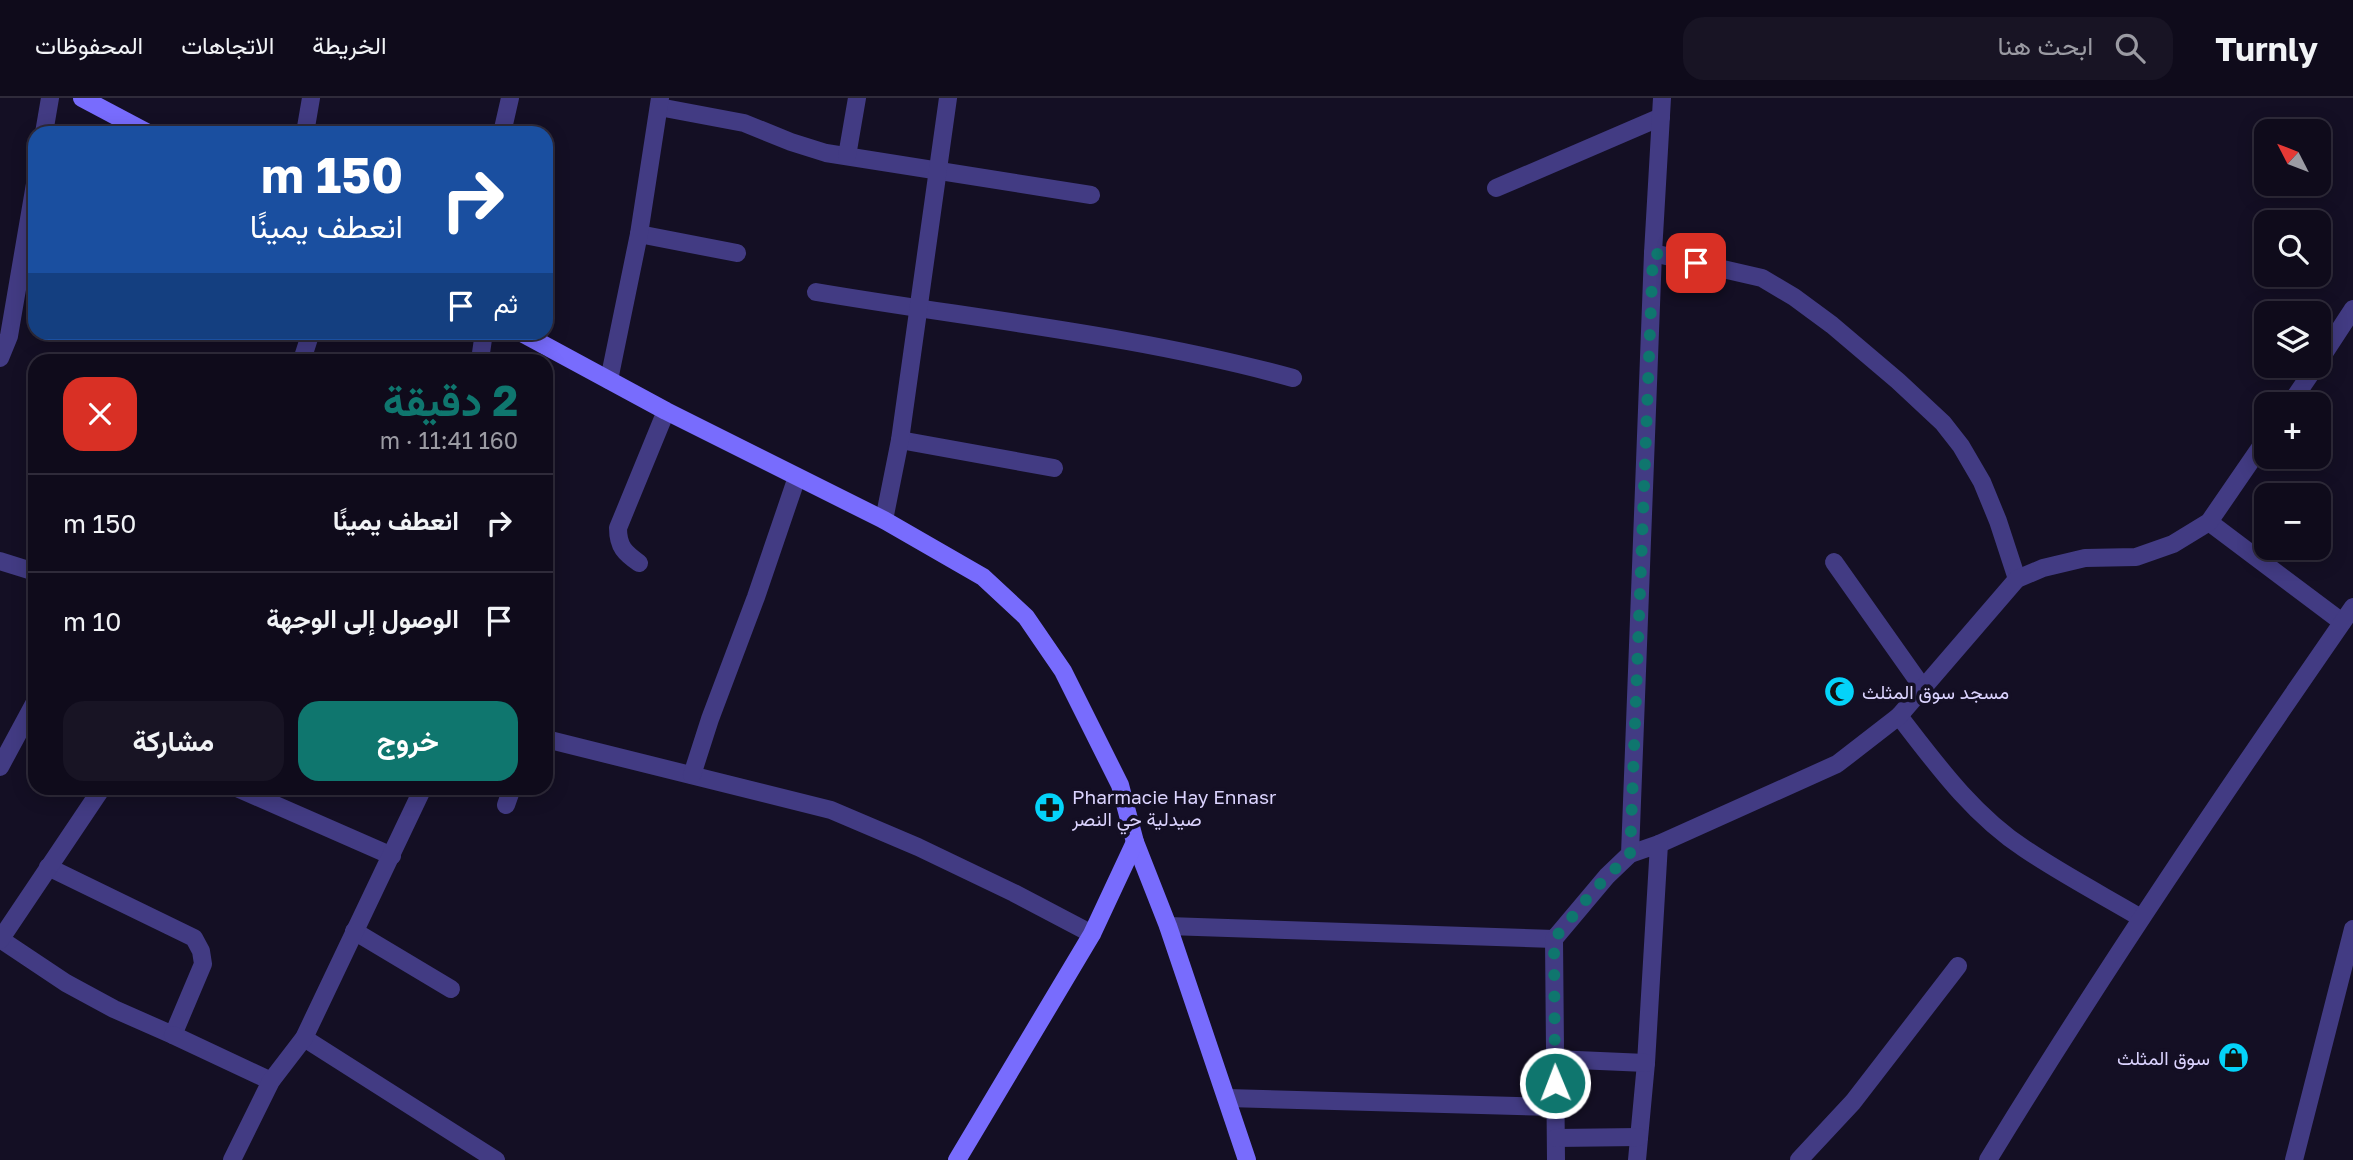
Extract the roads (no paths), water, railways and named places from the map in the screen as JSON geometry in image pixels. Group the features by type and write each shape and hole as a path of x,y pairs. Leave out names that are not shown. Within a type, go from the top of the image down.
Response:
{"street":[{"path":"45,126 50,98"},
{"path":"82,98 135,126"},
{"path":"305,126 311,98"},
{"path":"504,126 510,98"},
{"path":"847,156 857,98"},
{"path":"884,520 900,440 948,98"},
{"path":"1630,854 1653,253 1662,98"},
{"path":"609,380 639,234 660,103 744,123 809,148 936,172 1091,195"},
{"path":"1496,188 1661,117"},
{"path":"0,358 9,335 28,225"},
{"path":"639,234 737,253"},
{"path":"1653,253 1762,278 1794,296 1898,381 1943,423 1961,446 1982,482 2017,579"},
{"path":"816,292 1154,345 1227,360 1293,379"},
{"path":"2331,343 2353,309"},
{"path":"535,340 666,411 884,520 983,577 1026,617 1063,671 1121,785 1135,842 1168,926 1247,1160"},
{"path":"639,564 623,551 618,539 618,528 666,411"},
{"path":"900,440 1054,468"},
{"path":"1556,1160 1554,939 1592,893 1630,854 1838,764 1899,716 2017,579 2043,568 2085,558 2136,557 2173,544 2209,522 2254,456"},
{"path":"692,775 797,477"},
{"path":"2209,522 2342,622"},
{"path":"0,561 28,570"},
{"path":"1834,562 1923,688"},
{"path":"1988,1160 2141,918 2353,607"},
{"path":"0,767 28,715"},
{"path":"1899,716 1949,782 1989,820 2023,848 2141,918"},
{"path":"553,741 831,810 918,847 1093,934"},
{"path":"97,795 0,939 114,1009 271,1081"},
{"path":"253,795 392,856"},
{"path":"232,1160 271,1081 304,1038 421,795"},
{"path":"506,805 510,795"},
{"path":"957,1160 1093,934 1135,842"},
{"path":"1637,1160 1646,1063 1658,844"},
{"path":"48,867 194,938 201,951 203,964 173,1035"},
{"path":"1168,926 1554,939"},
{"path":"2294,1160 2353,929"},
{"path":"354,931 451,989"},
{"path":"1799,1160 1853,1102 1958,966"},
{"path":"304,1038 496,1160"},
{"path":"1554,1059 1646,1063"},
{"path":"1227,1098 1555,1107"},
{"path":"1556,1138 1639,1137"}],"place":[{"name":"مسجد سوق المثلث","path":"1839,691"},
{"name":"Pharmacie Hay Ennasr صيدلية حي النصر","path":"1049,807"},
{"name":"سوق المثلث","path":"2233,1057"}]}
